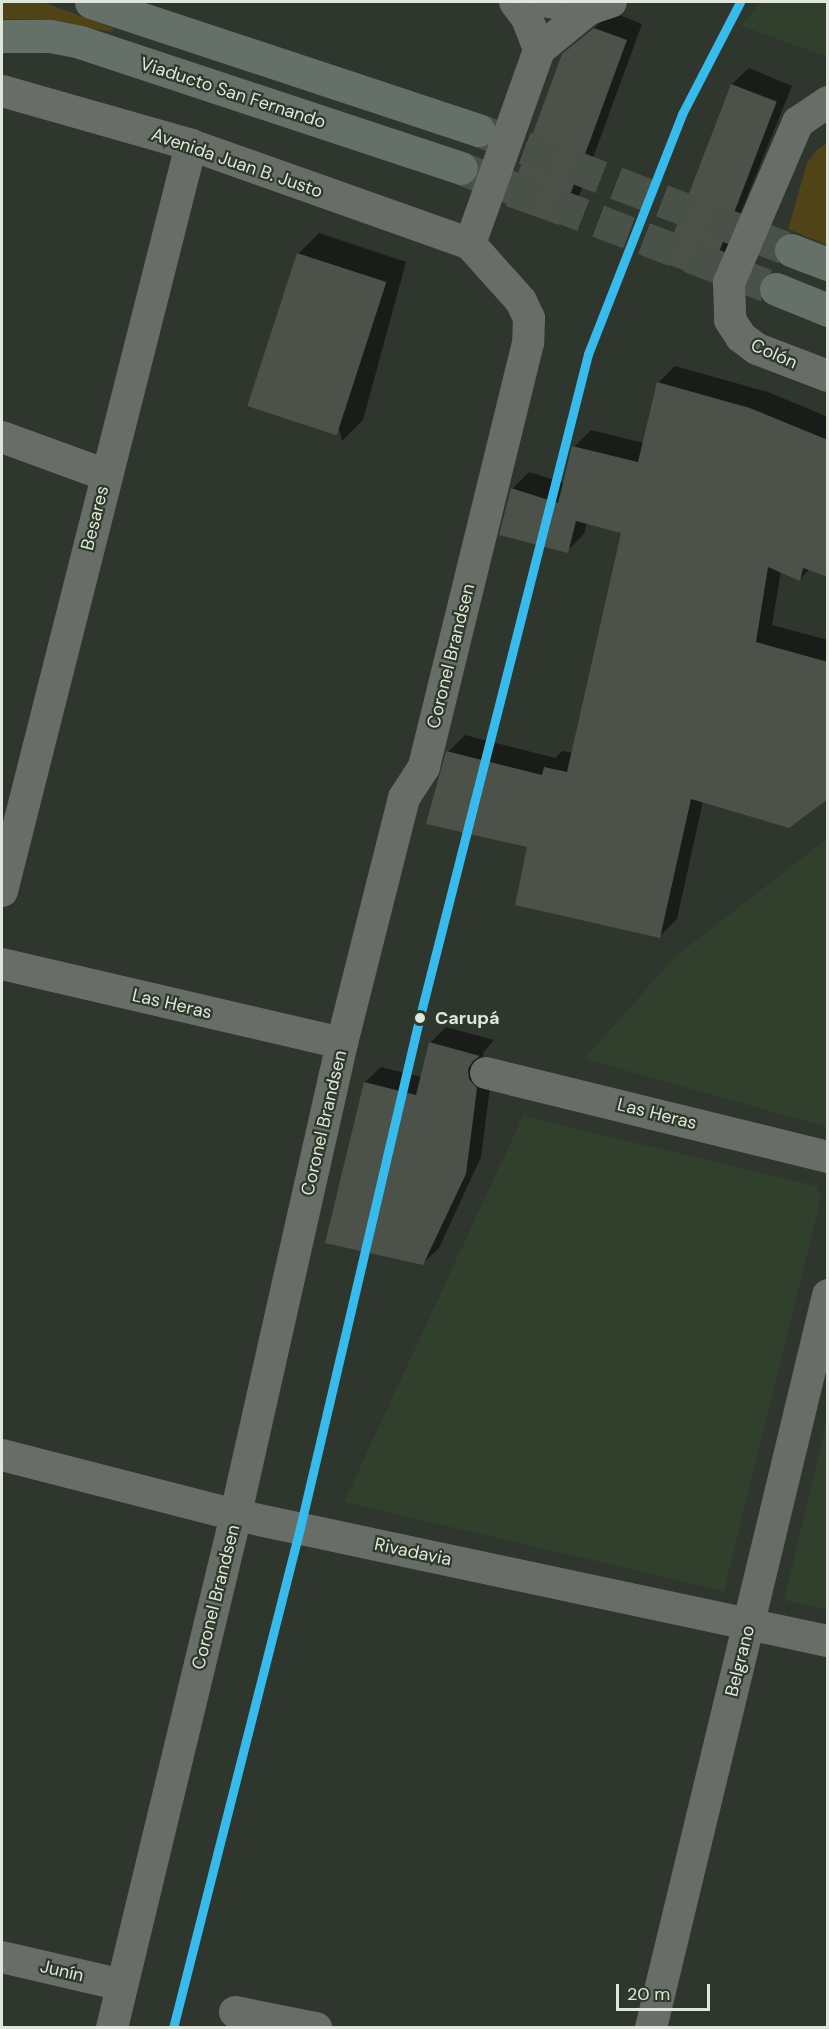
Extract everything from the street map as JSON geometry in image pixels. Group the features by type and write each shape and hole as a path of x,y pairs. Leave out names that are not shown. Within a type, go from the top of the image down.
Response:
{"main road":[{"path":"91,2 478,130"},
{"name":"Viaducto San Fernando","path":"2,36 50,36 80,42 461,168"},
{"path":"791,250 828,264"},
{"path":"776,289 828,310"}],"street":[{"path":"515,2 527,18 539,50"},
{"path":"549,2 600,5"},
{"path":"471,244 539,50 600,5"},
{"name":"Avenida Juan B. Justo","path":"2,91 191,145 471,244"},
{"name":"Colón","path":"827,102 798,122 729,283 730,320 741,337 756,349 828,376"},
{"name":"Besares","path":"2,891 191,145"},
{"name":"Coronel Brandsen","path":"112,2028 236,1515 342,1043 404,798 424,767 528,343 529,318 521,301 471,244"},
{"path":"2,437 106,475"},
{"name":"Las Heras","path":"2,964 342,1043"},
{"name":"Las Heras","path":"486,1073 828,1156"},
{"name":"Belgrano","path":"651,2028 828,1295"},
{"name":"Rivadavia","path":"2,1455 236,1515 828,1641"},
{"name":"Junín","path":"2,1957 122,1986"},
{"path":"235,2012 316,2028"}],"shaded area":[{"path":"2,2 43,2 113,28 112,32 42,20 2,19"},
{"path":"760,2 827,2 827,57 741,26"},
{"path":"827,143 827,245 788,229 807,163 817,150"},
{"path":"827,839 827,1127 584,1059 676,956"},
{"path":"523,1116 816,1186 821,1198 724,1591 344,1502"},
{"path":"827,1420 827,1610 784,1600"}],"building":[{"path":"594,28 627,40 559,225 506,206 562,54"},
{"path":"731,84 777,102 708,280 663,262"},
{"path":"297,253 386,282 337,435 247,406"},
{"path":"657,382 750,408 828,440 828,577 803,568 800,581 768,567 756,642 828,662 828,799 789,828 691,799 660,938 515,905 527,847 426,824 446,751 542,775 544,767 567,772 621,533 576,521 568,553 499,535 511,488 558,503 572,446 638,462"},
{"path":"429,1042 480,1056 468,1069 469,1079 477,1088 466,1174 423,1265 325,1243 364,1082 416,1095"}],"tunnel":[{"path":"479,130 791,250"},
{"path":"461,168 776,289"}],"transit line":[{"path":"173,2028 300,1528 418,1024 588,354 682,114 740,2"}],"place":[{"name":"Carupá","path":"420,1018"}]}
